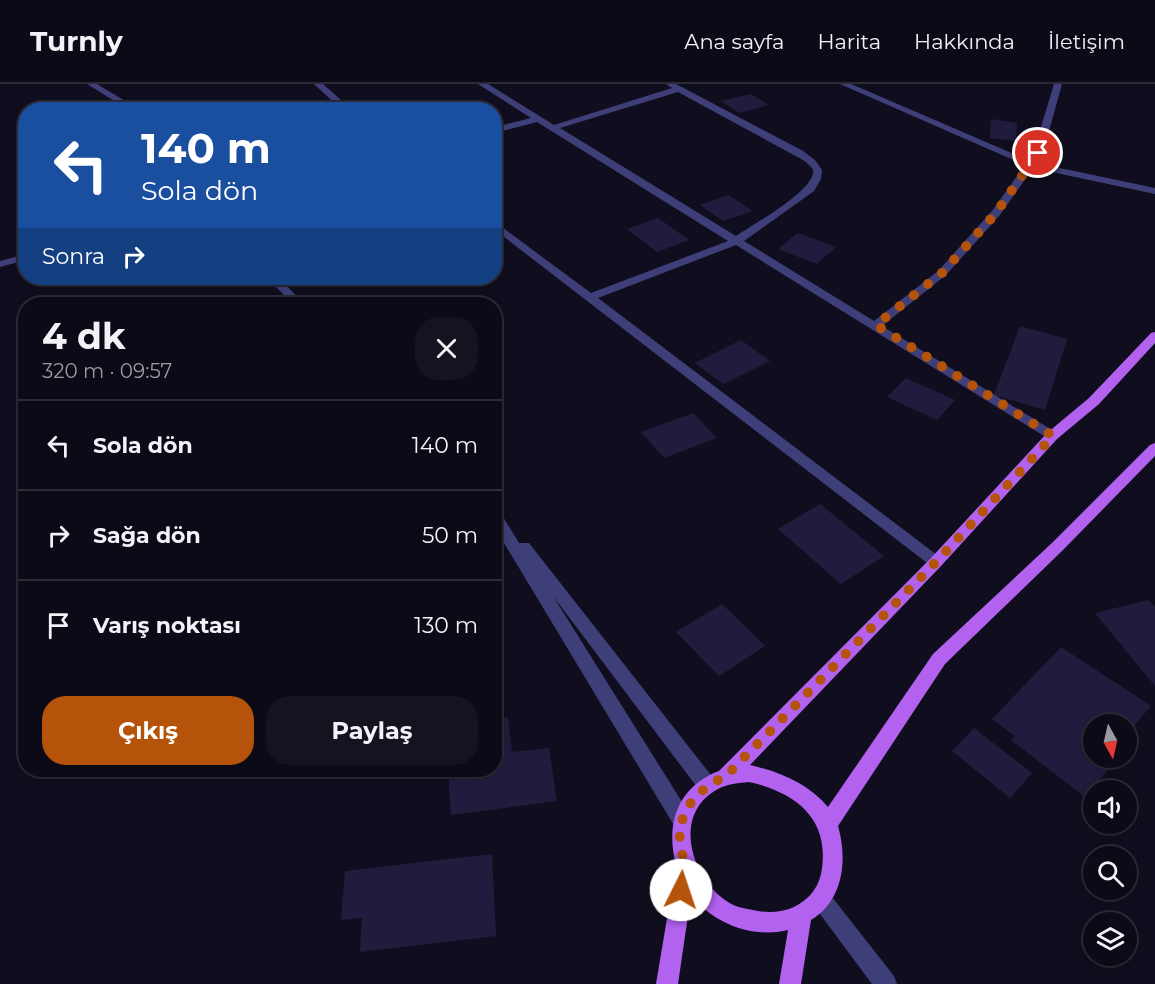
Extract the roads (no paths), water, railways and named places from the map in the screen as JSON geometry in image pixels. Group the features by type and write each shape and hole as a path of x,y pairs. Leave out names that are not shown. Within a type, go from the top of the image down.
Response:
{"main road":[{"path":"726,776 936,562 1053,436 1094,401 1155,336"},
{"path":"827,825 939,659 1058,546 1155,448"},
{"path":"749,773 772,777 794,787 813,803 827,825 834,851 832,876 821,899 801,915 775,923 746,920 720,908 698,888 685,866 680,843 682,820 691,800 707,785 726,776 749,773"},
{"path":"667,984 685,866"},
{"path":"790,984 801,915"}],"street":[{"path":"91,84 102,88 124,102"},
{"path":"102,88 116,84"},
{"path":"318,84 339,102"},
{"path":"482,84 1053,436"},
{"path":"844,84 1029,164 1155,191"},
{"path":"876,325 942,273 996,213 1038,153 1058,84"},
{"path":"552,128 674,86 800,153 813,162 818,169 817,179 808,191 735,242 590,297"},
{"path":"502,128 538,119"},
{"path":"502,230 936,562"},
{"path":"0,264 18,259"},
{"path":"280,285 292,297"},
{"path":"502,518 707,785"},
{"path":"502,527 682,820"},
{"path":"821,899 886,984"}]}
